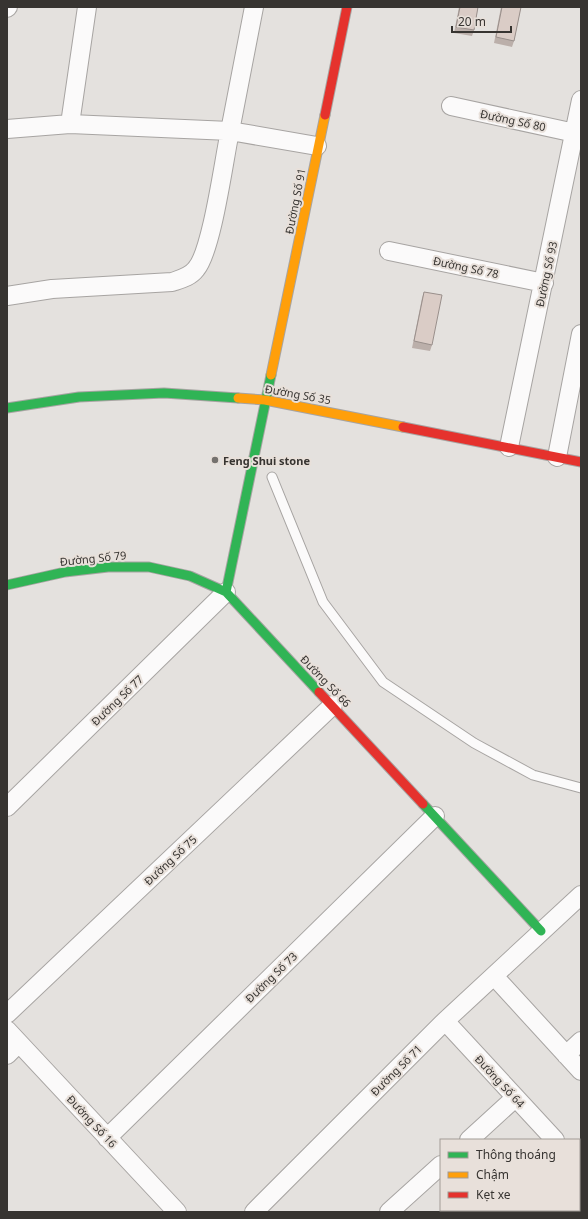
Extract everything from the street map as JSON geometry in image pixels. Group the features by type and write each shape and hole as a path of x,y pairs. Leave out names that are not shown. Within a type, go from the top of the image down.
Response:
{"street":[{"path":"70,124 88,7"},
{"path":"7,296 52,289 172,282 186,278 197,269 207,247 254,7"},
{"name":"Đường Số 91","path":"265,400 347,7"},
{"name":"Đường Số 93","path":"509,447 581,100"},
{"name":"Đường Số 80","path":"451,106 575,133"},
{"path":"7,129 70,124 230,131 317,146"},
{"name":"Đường Số 78","path":"388,251 544,283"},
{"path":"557,457 581,334"},
{"name":"Đường Số 35","path":"7,408 79,397 164,393 265,400 581,462"},
{"path":"226,592 265,400"},
{"name":"Đường Số 79","path":"7,585 67,572 131,565 167,570 202,580 226,592"},
{"name":"Đường Số 66","path":"226,592 333,705 541,931"},
{"name":"Đường Số 77","path":"7,807 226,592"},
{"name":"Đường Số 75","path":"7,1014 333,705"},
{"name":"Đường Số 73","path":"107,1138 435,816"},
{"name":"Đường Số 71","path":"254,1212 445,1021 581,895"},
{"path":"494,976 581,1071"},
{"name":"Đường Số 64","path":"445,1021 554,1139"},
{"name":"Đường Số 16","path":"7,1030 13,1049 107,1138 177,1212"},
{"path":"566,1055 581,1041"},
{"path":"470,1139 515,1098"},
{"path":"389,1212 440,1166"}],"lane":[{"path":"272,477 323,602 384,682 474,743 532,775 581,788"}],"building":[{"path":"460,7 478,7 474,30 456,27"},
{"path":"502,7 521,7 514,41 496,37"},
{"path":"424,292 442,295 432,345 414,341"}],"traffic: fast":[{"path":"226,592 271,375"},
{"path":"7,408 79,397 164,393 238,398"},
{"path":"7,585 65,572 108,567 149,567 190,576 226,592 319,692"},
{"path":"423,804 541,931"}],"traffic: slow":[{"path":"271,375 325,115"},
{"path":"238,398 265,400 403,427"}],"traffic: jam":[{"path":"325,115 347,7"},
{"path":"403,427 581,462"},
{"path":"319,692 423,804"}],"place":[{"name":"Feng Shui stone","path":"215,460"}]}
